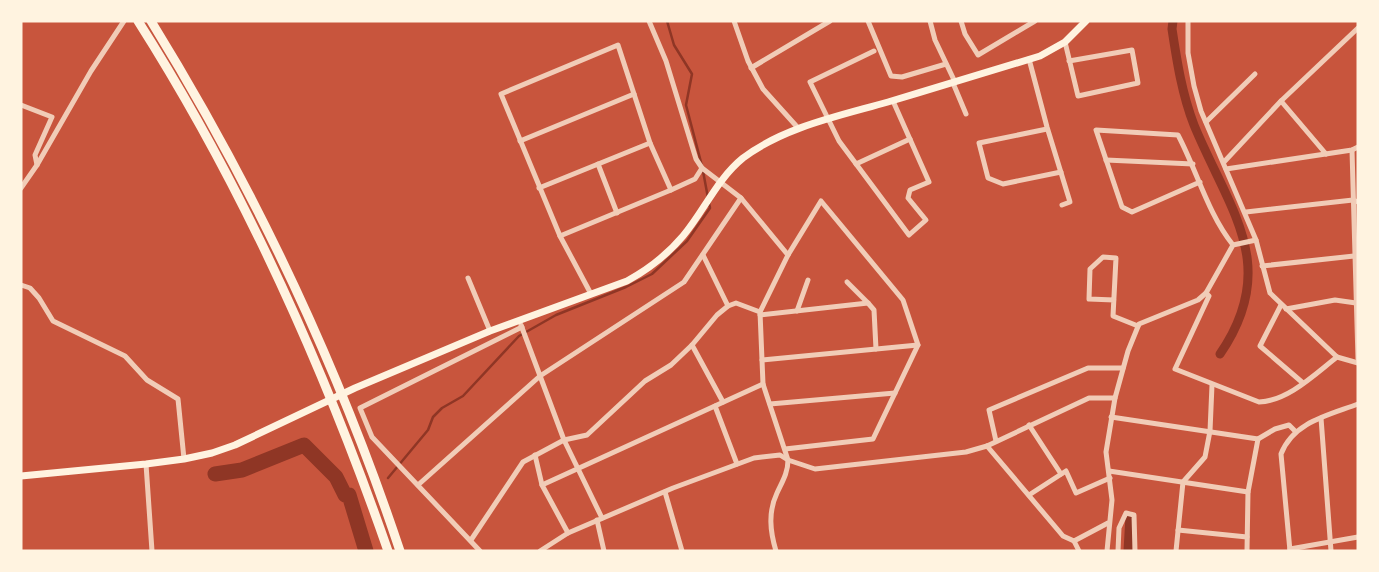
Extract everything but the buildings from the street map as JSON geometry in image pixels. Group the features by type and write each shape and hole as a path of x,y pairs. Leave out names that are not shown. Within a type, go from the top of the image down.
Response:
{"highway":[{"path":"138,21 222,167 298,321 339,420 388,551"},
{"path":"151,21 237,169 310,317 351,415 400,551"}],"main road":[{"path":"21,476 184,459 235,445 355,388 490,331 627,281 657,262 684,235 721,180 755,150 799,129 1030,59 1065,42 1086,21"}],"street":[{"path":"21,188 37,165 91,70 124,21"},
{"path":"648,21 666,61 696,159 702,168 721,180 741,198 788,255"},
{"path":"734,21 751,68 763,89 799,129"},
{"path":"751,68 830,21"},
{"path":"868,21 891,76 902,78 946,64"},
{"path":"930,21 935,40 966,114"},
{"path":"961,21 965,34 978,55 1035,21"},
{"path":"1188,21 1190,67 1194,86 1206,122 1246,212 1256,240 1270,293 1337,357 1358,362"},
{"path":"1224,162 1281,101 1358,28"},
{"path":"1065,42 1069,61 1078,96 1138,83 1132,50 1069,61"},
{"path":"591,294 560,236 501,94 618,45 650,143 671,190"},
{"path":"874,51 810,82 839,141 909,235 926,220 908,198 910,190 929,182 893,101"},
{"path":"1030,59 1047,129 1070,202 1062,205"},
{"path":"1206,122 1255,74"},
{"path":"520,140 634,94"},
{"path":"1281,101 1326,154"},
{"path":"21,105 52,117 35,155 37,165"},
{"path":"1047,129 979,143 988,178 1003,184 1061,172"},
{"path":"1200,182 1132,212 1122,207 1096,130 1178,135 1193,164 1220,228 1236,245"},
{"path":"856,164 910,139"},
{"path":"540,188 650,143"},
{"path":"1226,168 1356,149 1358,358"},
{"path":"1106,160 1193,164"},
{"path":"598,164 617,212"},
{"path":"560,236 671,190 695,178 702,168"},
{"path":"418,485 540,376 684,282 741,198"},
{"path":"776,551 771,531 771,513 786,473 788,460 763,384 760,314 788,255 821,201 903,300 918,345 873,439 785,449"},
{"path":"1246,212 1356,201"},
{"path":"1107,551 1108,523 1112,500 1106,452 1115,398 1123,368 1138,326 1150,318 1198,300 1206,293 1236,245 1256,240"},
{"path":"703,255 728,306"},
{"path":"1262,266 1356,256"},
{"path":"1114,300 1089,299 1090,269 1103,257 1116,258 1114,300 1113,316 1138,326"},
{"path":"468,278 490,331"},
{"path":"797,311 808,280"},
{"path":"847,282 874,310 876,348"},
{"path":"22,288 30,288 39,298 53,321 125,356 146,380 178,399 184,459"},
{"path":"1206,293 1209,296 1175,368 1212,385 1259,402 1271,402 1303,383 1337,357"},
{"path":"1286,309 1335,300 1356,303"},
{"path":"471,540 523,462 564,440 587,435 645,381 671,365 692,345 717,315 728,306 736,303 760,314 868,303"},
{"path":"1281,305 1260,346 1303,383"},
{"path":"519,319 564,440 600,519 604,551"},
{"path":"480,551 372,437 360,408 522,327"},
{"path":"692,345 723,402"},
{"path":"762,360 918,345"},
{"path":"996,441 989,410 1088,368 1123,368"},
{"path":"542,485 579,470 763,384"},
{"path":"1176,551 1183,482 1205,457 1210,431 1212,385"},
{"path":"770,404 895,392"},
{"path":"540,551 568,532 754,458 780,455 788,460 815,469 966,452 987,446 1089,398 1115,398"},
{"path":"1358,404 1321,418 1295,431 1285,443 1281,454 1290,550 1358,537"},
{"path":"715,406 737,464"},
{"path":"1111,417 1258,439 1275,429 1289,426 1295,431"},
{"path":"1321,418 1331,551"},
{"path":"1029,425 1061,474"},
{"path":"1247,551 1248,492 1258,439"},
{"path":"987,446 1062,536 1074,541 1078,551"},
{"path":"535,455 542,485 568,532"},
{"path":"146,464 152,551"},
{"path":"1029,495 1066,471 1076,492 1110,474 1183,482 1248,492"},
{"path":"665,492 682,551"},
{"path":"1118,551 1119,528 1126,513 1134,515 1136,551"},
{"path":"1074,541 1108,523"},
{"path":"1178,530 1247,537"}],"waterway":[{"path":"667,21 674,45 692,74 686,105 702,166"},
{"path":"1173,21 1172,29 1176,54 1186,102 1194,125 1234,211 1243,238 1248,265 1247,293 1238,322 1220,354"},
{"path":"703,171 708,198"},
{"path":"388,478 428,430 433,417 442,408 463,396 519,336 556,315 626,287 652,274 687,241 710,208 709,203"},
{"path":"215,474 242,470 304,445 336,477 345,495 349,495 366,551"},
{"path":"1128,551 1130,516"}]}
